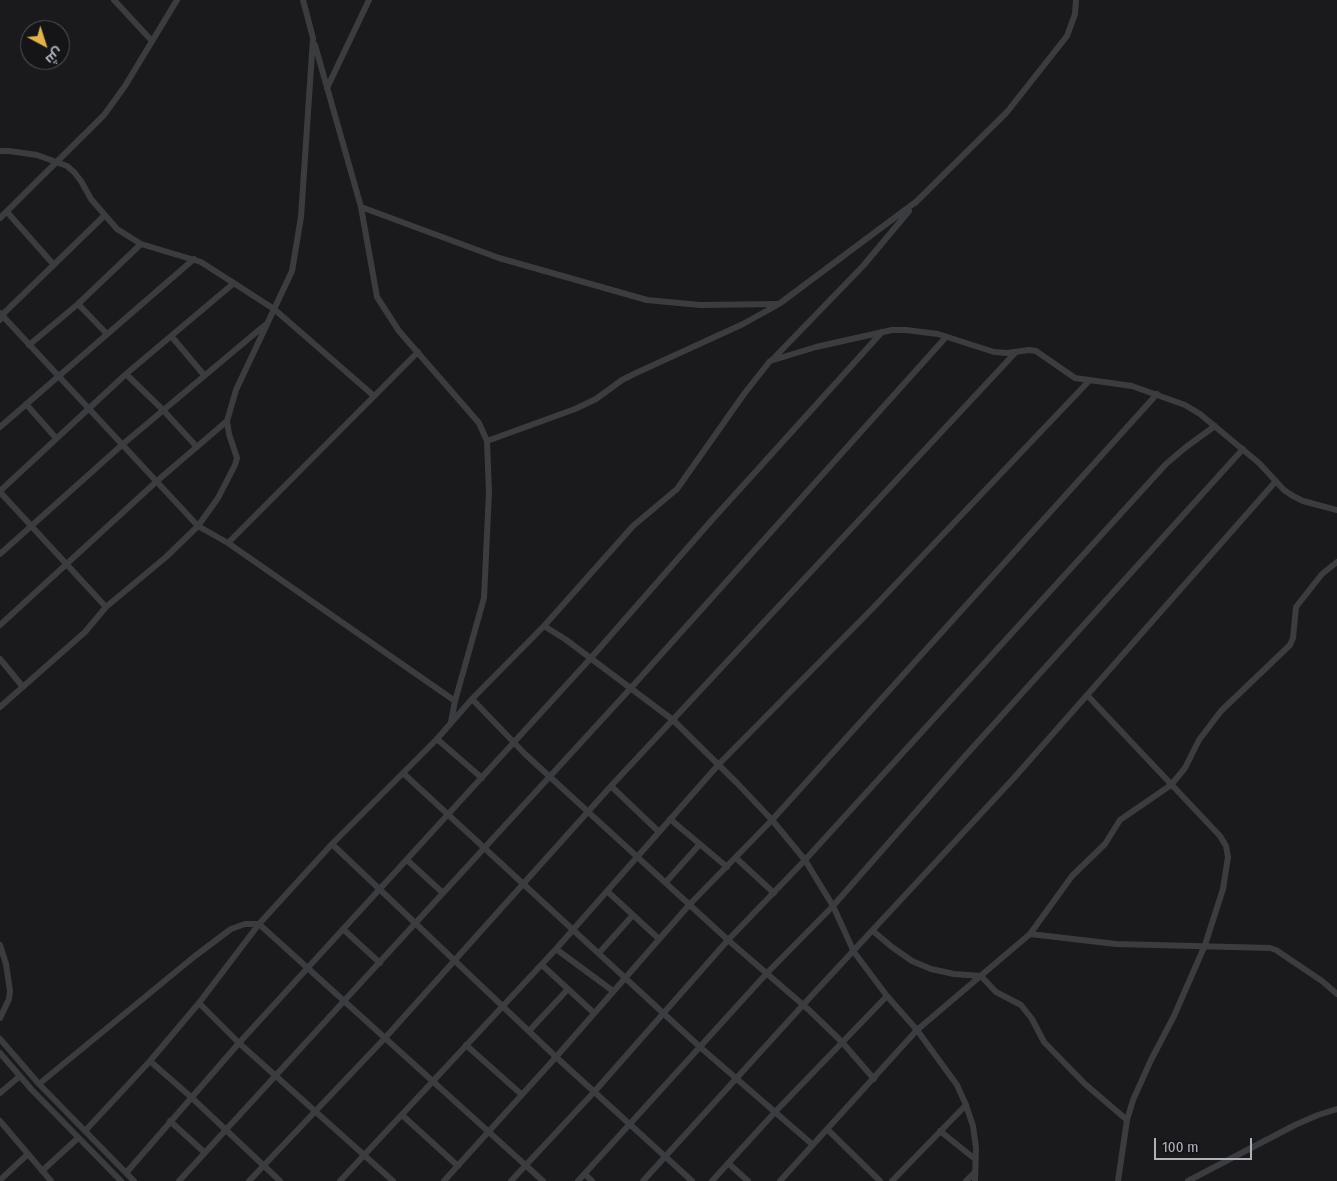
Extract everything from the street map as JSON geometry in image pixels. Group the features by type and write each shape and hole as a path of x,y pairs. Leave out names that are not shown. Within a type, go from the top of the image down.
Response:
{"street":[{"path":"114,0 152,41"},
{"path":"0,218 104,115 125,86 177,0"},
{"path":"303,0 361,207 377,297 399,331 479,423 487,441 489,492 484,598 455,701 451,723"},
{"path":"327,88 369,0"},
{"path":"84,1132 150,1061 199,1003 259,924 332,844 438,738 472,699 544,626 633,526 677,489 744,394 770,361 863,266 917,201 1007,112 1067,36 1075,14 1076,0"},
{"path":"0,707 85,632 106,607 166,557 198,526 226,483 237,458 227,421 236,390 292,271 301,217 313,38"},
{"path":"0,151 37,155 58,161 82,180 91,200 117,229 141,244 194,259 234,283 274,309 374,396"},
{"path":"487,441 575,409 636,372 743,324 779,304 917,201"},
{"path":"361,207 499,258 647,300 700,305 779,304"},
{"path":"7,212 54,265"},
{"path":"105,216 1,316 198,526 228,543 455,701"},
{"path":"30,345 78,304 141,244"},
{"path":"0,427 194,259"},
{"path":"106,607 0,491 126,374 234,283"},
{"path":"78,304 107,334"},
{"path":"0,554 122,444 267,322"},
{"path":"770,361 882,332 906,330 946,337 994,352 1036,351 1076,378 1132,386 1185,405 1243,449 1284,490 1303,502 1337,510"},
{"path":"126,1173 239,1043 449,815 882,332"},
{"path":"172,337 204,375"},
{"path":"179,1181 630,689 946,337"},
{"path":"228,543 418,352"},
{"path":"249,1181 385,1038 611,786 1015,353"},
{"path":"126,374 164,410 197,447"},
{"path":"340,1181 542,965 719,764 872,608 1089,381"},
{"path":"444,1181 690,904 772,820 1157,394"},
{"path":"26,404 56,438"},
{"path":"0,625 157,481 227,421"},
{"path":"511,1181 595,1091 728,940 805,860 1166,464 1215,426"},
{"path":"578,1181 766,973 832,906 1243,449"},
{"path":"644,1181 1013,779 1276,482"},
{"path":"780,1181 918,1030 1030,934 1072,876 1105,844 1120,820 1171,785 1185,768 1199,740 1221,711 1290,644 1293,638 1296,607 1322,574 1337,562"},
{"path":"544,626 672,720 719,764 772,820 805,860 832,906 854,952 887,996 918,1030 957,1085 973,1126 976,1181"},
{"path":"0,659 23,687"},
{"path":"1087,695 1220,836 1226,846 1228,857 1223,889 1205,945 1133,1100 1127,1120 1118,1181"},
{"path":"472,699 549,776 728,940 804,1005 842,1042 874,1079"},
{"path":"438,738 482,778"},
{"path":"404,773 700,1047 813,1145"},
{"path":"611,786 659,832"},
{"path":"670,819 727,867"},
{"path":"332,844 556,1057 692,1181"},
{"path":"666,882 700,844"},
{"path":"736,858 774,893"},
{"path":"407,860 443,893"},
{"path":"607,891 659,939"},
{"path":"599,953 634,915"},
{"path":"39,1084 231,929 245,924 259,924 543,1181"},
{"path":"343,929 380,963"},
{"path":"873,931 892,948 912,961 954,974 981,976 996,992 1021,1005 1027,1011 1044,1042 1085,1084 1127,1120"},
{"path":"1030,934 1116,944 1270,948 1276,950 1322,981 1337,994"},
{"path":"0,945 6,964 10,991 9,999 0,1018"},
{"path":"556,949 613,991"},
{"path":"542,965 594,1013"},
{"path":"529,1031 568,989"},
{"path":"712,1181 775,1112 887,996"},
{"path":"199,1003 239,1043 393,1181"},
{"path":"0,1039 84,1132 134,1181"},
{"path":"466,1045 522,1094"},
{"path":"0,1053 78,1138 121,1181"},
{"path":"150,1061 280,1181"},
{"path":"0,1093 20,1076"},
{"path":"892,1181 966,1105"},
{"path":"1188,1181 1295,1125 1337,1109"},
{"path":"402,1115 458,1166"},
{"path":"0,1120 51,1181"},
{"path":"170,1121 204,1152"},
{"path":"827,1129 876,1180"},
{"path":"940,1131 975,1158"},
{"path":"42,1170 78,1138"},
{"path":"0,1180 28,1154"},
{"path":"728,1163 748,1181"},
{"path":"966,1181 975,1172"},
{"path":"585,1174 592,1181"}]}
